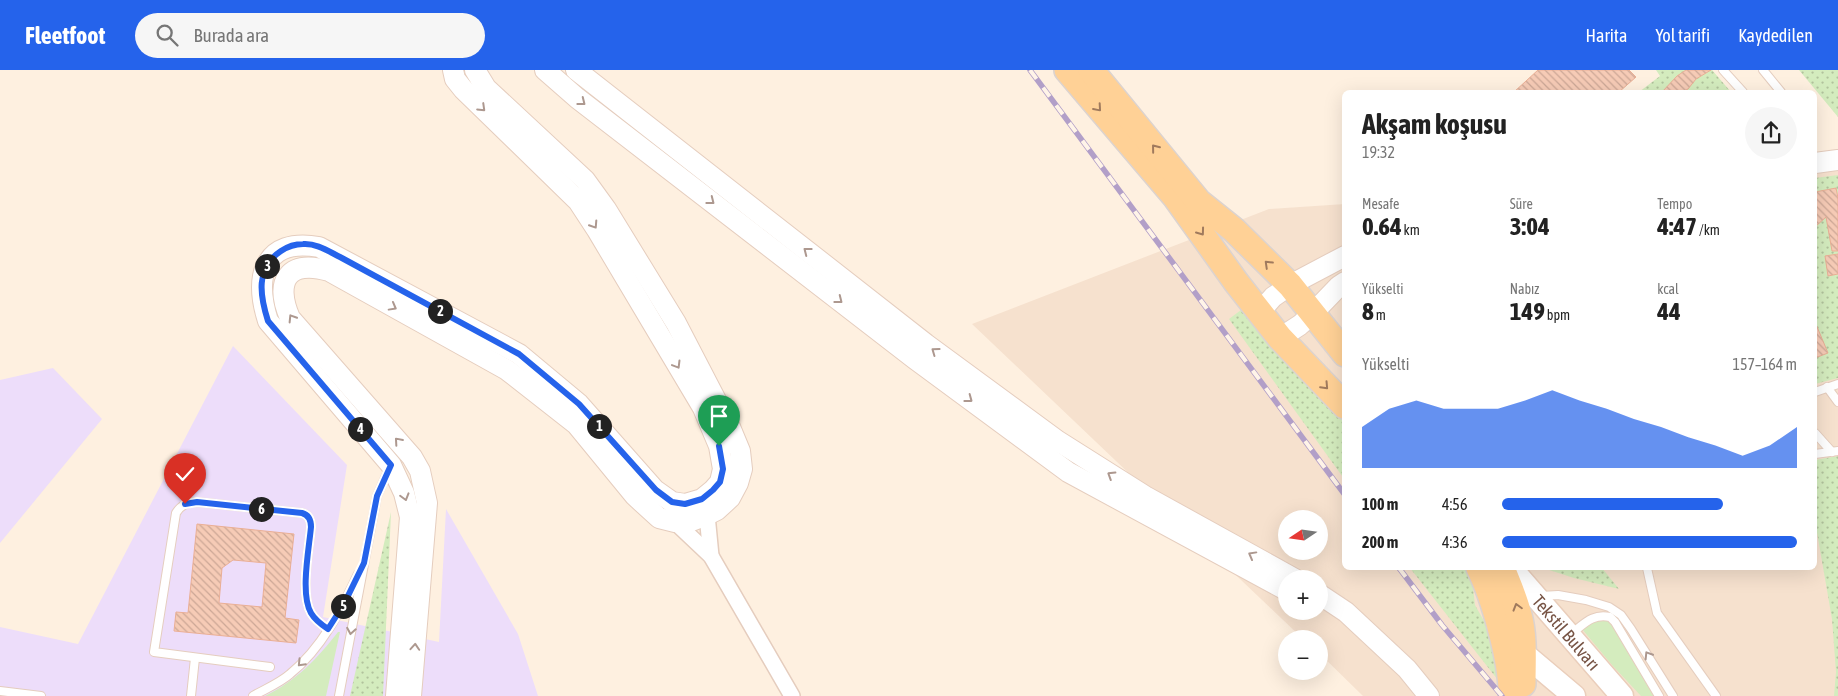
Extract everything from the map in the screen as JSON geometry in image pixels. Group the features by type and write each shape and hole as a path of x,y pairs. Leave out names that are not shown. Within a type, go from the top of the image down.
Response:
{"main road":[{"path":"1067,70 1176,198 1259,313 1280,338 1342,403"},
{"path":"1091,70 1199,202 1234,230 1290,285 1342,350"},
{"path":"1300,359 1307,346 1317,337 1329,334"},
{"path":"1480,570 1498,622 1512,679 1519,694"},
{"path":"1503,570 1520,616 1523,653 1519,694"},
{"name":"Tekstil Bulvarı","path":"1513,570 1622,696"},
{"path":"1498,622 1523,653 1566,690"},
{"path":"1519,694 1540,682 1566,690"}],"street":[{"path":"396,696 410,517 404,493 391,465 268,321 262,290 264,272 271,257 286,247 303,244 319,247 519,354 579,404 656,490 672,502 685,504 702,499 720,482 723,469 719,446 703,408 588,215 571,194 463,89 452,70"},
{"path":"412,696 427,502 420,471 412,457 290,318 283,292 286,279 292,272 314,267 329,272 507,370 576,424 635,496 660,518 675,522 689,522 717,510 730,498 738,483 742,469 740,451 730,427 676,323 606,209 584,180 486,88 475,70"},
{"path":"545,70 577,98 915,359 1068,472 1278,586"},
{"path":"576,70 926,344 1058,442 1145,496 1279,570"},
{"path":"1817,163 1838,160"},
{"path":"1817,174 1838,171"},
{"path":"1259,313 1273,297 1290,285 1342,258"},
{"path":"1280,338 1300,325 1342,284"},
{"path":"707,515 711,556"},
{"path":"675,522 711,556 792,696"},
{"path":"1328,600 1346,612 1407,669 1430,696"},
{"path":"1328,612 1337,617 1389,665 1416,696"}],"lane":[{"path":"1723,70 1741,90"},
{"path":"1763,70 1779,90"},
{"path":"1817,391 1838,384"},
{"path":"1827,387 1838,402"},
{"path":"1817,435 1835,451"},
{"path":"1817,454 1835,451"},
{"path":"339,696 377,496 391,465"},
{"path":"270,667 154,652 176,514 182,506 191,502 302,513 308,516 311,527 305,590 306,602 314,618 328,629"},
{"path":"253,696 290,674 319,644 344,604 364,563"},
{"path":"1647,570 1657,613 1716,696"},
{"path":"1537,597 1558,595 1586,600 1609,608 1621,616 1632,629 1673,696"},
{"path":"1570,635 1592,617 1610,617 1615,622 1659,696"},
{"path":"191,696 195,658"},
{"path":"0,691 41,696"}],"shaded area":[{"path":"1838,170 1838,696 1363,696 1328,662 1328,630 1294,630 1283,620 1328,620 1328,570 1278,570 1278,615 972,324 1269,209 1342,204 1342,570 1817,570 1817,171"},
{"path":"233,346 347,465 323,617 439,642 446,509 518,634 538,696 0,696 0,627 78,644"},
{"path":"53,368 102,419 0,543 0,380"}],"green space":[{"path":"1656,70 1712,70 1729,90 1642,90 1660,76"},
{"path":"1799,70 1838,70 1838,117 1817,90"},
{"path":"1838,175 1838,378 1817,383 1817,178"},
{"path":"1241,310 1342,420 1342,476 1229,319"},
{"path":"1838,456 1838,696 1834,696 1836,672 1832,619 1817,533 1817,460"},
{"path":"391,512 383,696 350,696"},
{"path":"1412,570 1469,570 1472,579 1475,605 1495,648 1505,689"},
{"path":"1549,570 1604,570 1619,589"},
{"path":"1608,618 1615,625 1629,655 1657,696 1641,696 1582,629 1592,620"},
{"path":"340,632 326,696 265,696 287,683 306,668"}],"building":[{"path":"1538,70 1629,70 1636,77 1621,90 1516,90"},
{"path":"1686,70 1711,70 1696,79 1686,90 1664,90 1677,76"},
{"path":"1836,188 1838,198 1838,251 1832,251 1826,217 1817,225 1817,192"},
{"path":"1838,254 1838,274 1828,276 1825,256"},
{"path":"1817,327 1828,353 1817,357"},
{"path":"197,524 294,534 285,618 299,620 296,643 174,631 176,612 188,613","holes":["233,560 266,563 262,607 219,603 222,568"]}],"railway":[{"path":"1030,70 1342,491"},
{"path":"1401,570 1442,625 1502,696"}],"route":[{"path":"185,504 197,502 302,513 308,516 311,527 305,590 306,602 314,618 328,629 344,604 364,563 377,496 391,465 268,321 262,290 264,272 271,257 286,247 303,244 319,247 340,257 519,354 579,404 656,490 672,502 685,504 702,499 720,482 723,469 719,446"}]}
